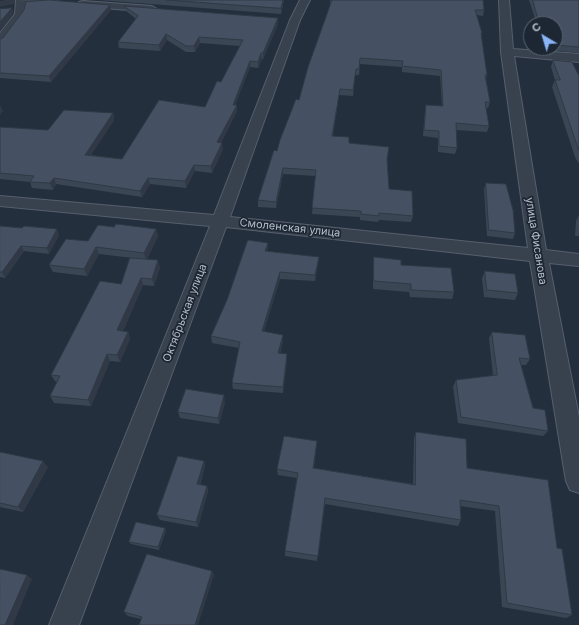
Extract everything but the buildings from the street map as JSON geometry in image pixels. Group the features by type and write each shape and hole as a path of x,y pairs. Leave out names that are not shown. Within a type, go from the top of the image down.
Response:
{"street":[{"name":"Октябрьская улица","path":"64,625 220,221 291,20 305,0"},
{"name":"улица Фисанова","path":"504,0 508,52 538,255 579,481"},
{"path":"7,10 21,3 51,1 162,10"},
{"path":"0,40 20,14 21,3"},
{"path":"508,52 579,58"},
{"name":"Смоленская улица","path":"0,201 220,221 579,260"}]}
